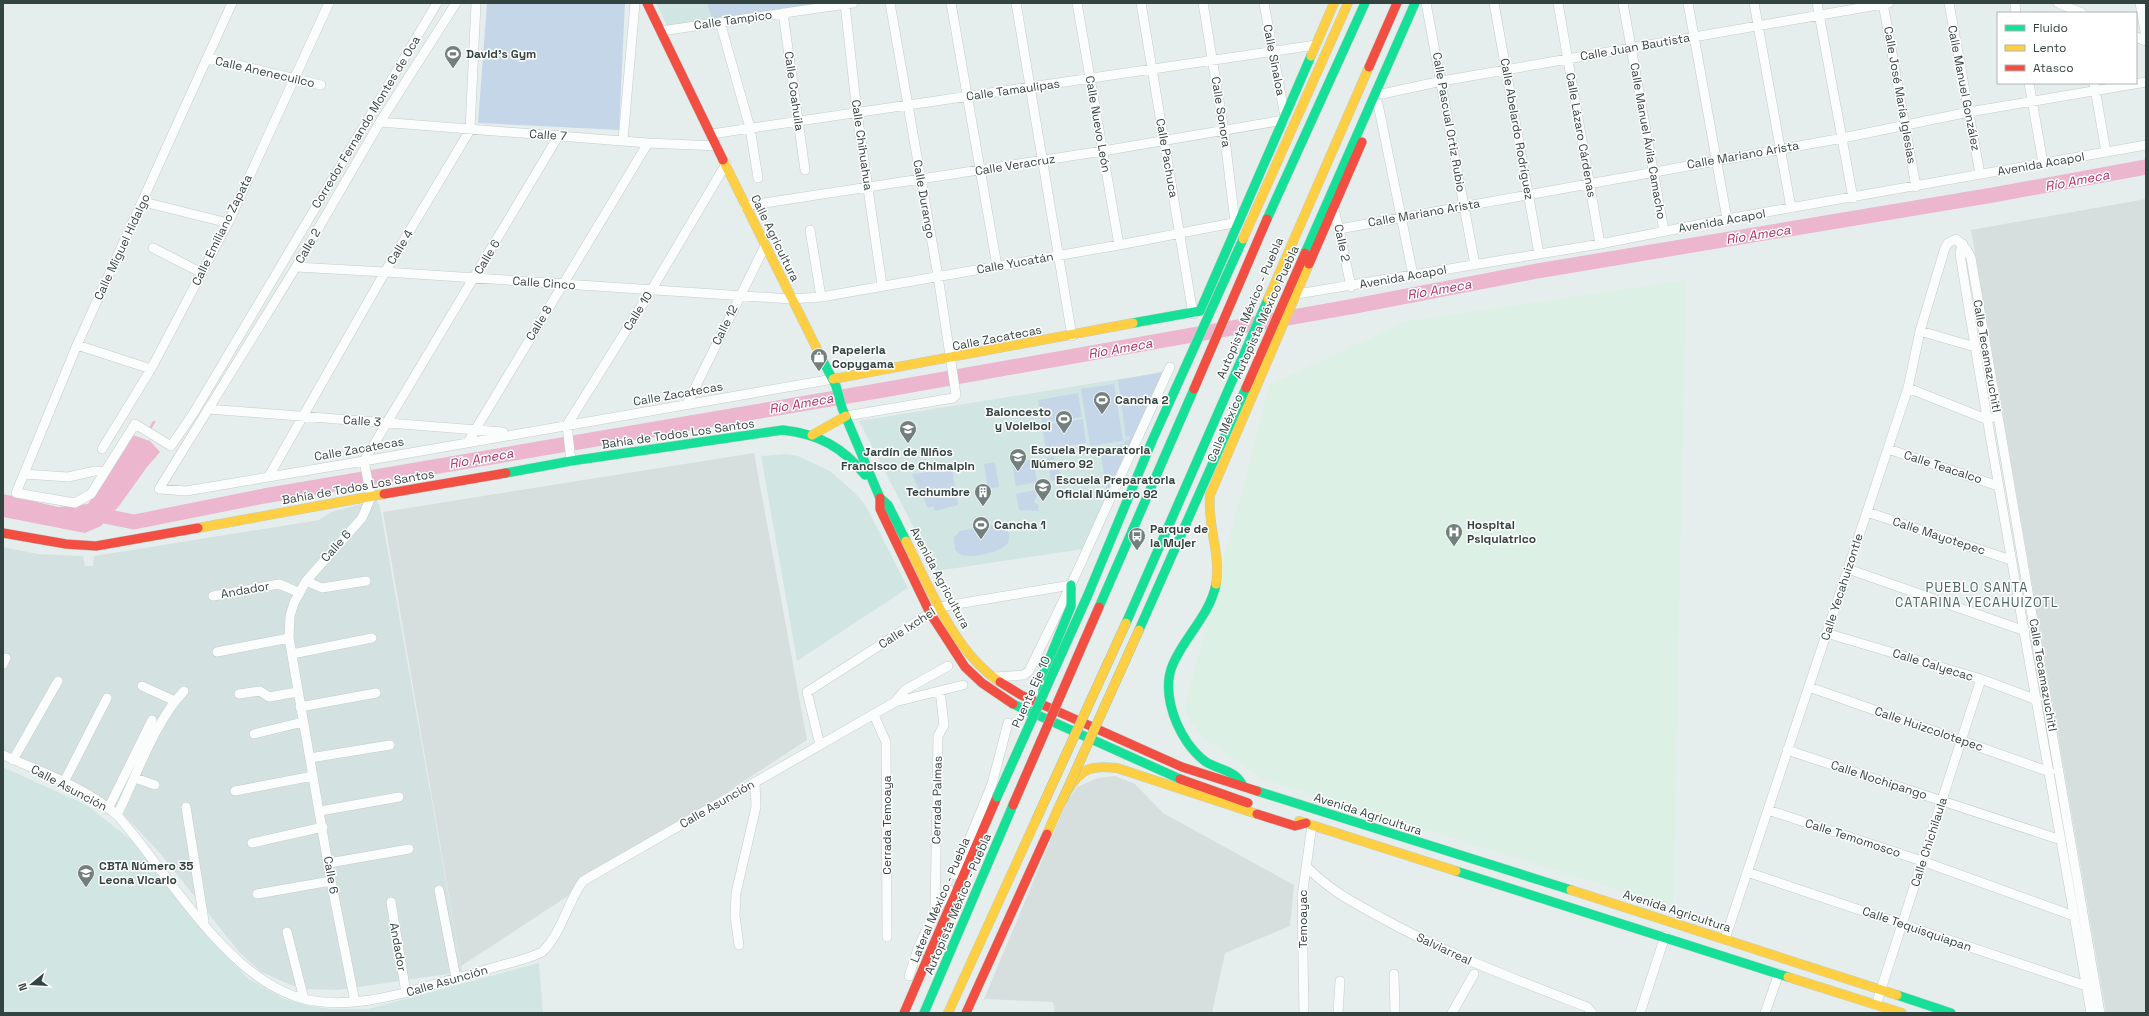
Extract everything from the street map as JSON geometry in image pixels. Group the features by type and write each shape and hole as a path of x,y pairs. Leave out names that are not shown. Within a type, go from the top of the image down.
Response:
{"main road":[{"name":"Calle Agricultura","path":"647,3 726,164 764,246 834,383 874,487"},
{"path":"1197,312 1284,119 1334,3"},
{"path":"1296,89 1308,96 1348,3"},
{"name":"Autopista México - Puebla","path":"924,1013 1234,298 1250,256 1365,3"},
{"name":"Autopista México - Puebla","path":"948,1013 1126,623 1397,3"},
{"name":"Autopista México Puebla","path":"1293,295 1328,201 1415,3"},
{"name":"Autopista México Puebla","path":"1062,801 1270,344 1311,261 1422,3"},
{"name":"Puente Eje 10","path":"997,797 1087,597 1152,440 1308,96"},
{"name":"Calle Zacatecas","path":"834,383 951,362 1072,336 1197,312"},
{"name":"Calle México","path":"1243,787 1239,778 1207,762 1188,744 1177,720 1168,686 1169,673 1172,664 1208,608 1218,575 1216,552 1208,520 1210,495 1270,344"},
{"path":"812,435 828,429 844,412"},
{"name":"Bahía de Todos Los Santos","path":"3,533 66,544 96,546 370,493 570,458 784,430 802,432 837,445 858,465 874,487"},
{"name":"Avenida Agricultura","path":"874,487 880,498 888,505 939,607 962,644 993,677 1021,695 1182,767 1725,939 1951,1013"},
{"name":"Avenida Agricultura","path":"880,498 880,509 930,613 965,667 982,683 1014,705 1178,778 1309,824 1665,936 1902,1013"},
{"path":"1043,695 1043,675 1071,606 1071,585"},
{"path":"966,1013 1062,801 1079,774 1090,768 1106,766 1129,771 1295,826 1309,824"},
{"name":"Lateral México - Puebla","path":"904,1013 954,887 997,797"}],"street":[{"name":"Calle Miguel Hidalgo","path":"105,472 91,494 75,503 16,493 77,345 144,202 232,3"},
{"name":"Calle Emiliano Zapata","path":"102,449 151,369 228,223 329,3"},
{"name":"Corredor Fernando Montes de Oca","path":"105,472 139,426 171,446 186,424 437,3"},
{"name":"Calle 2","path":"159,489 296,268 380,122 456,3"},
{"name":"Calle 4","path":"269,476 385,272 470,130 476,3"},
{"path":"623,140 635,3"},
{"name":"Calle Durango","path":"844,412 953,398 956,392 938,276 890,3"},
{"path":"951,3 997,266"},
{"path":"1016,3 1072,336"},
{"name":"Calle Nuevo León","path":"1077,3 1119,245"},
{"name":"Calle Pachuca","path":"1141,3 1180,233 1197,312"},
{"name":"Calle Sonora","path":"1203,3 1237,222"},
{"name":"Calle Sinaloa","path":"1264,3 1284,119"},
{"name":"Calle Pascual Ortiz Rubio","path":"1426,3 1442,81 1475,265"},
{"name":"Calle Abelardo Rodríguez","path":"1494,3 1539,254"},
{"name":"Calle Lázaro Cárdenas","path":"1558,3 1600,244"},
{"name":"Calle Manuel Ávila Camacho","path":"1623,3 1664,231"},
{"path":"1688,3 1727,219"},
{"path":"1754,3 1779,149 1791,208"},
{"path":"1817,3 1853,198"},
{"name":"Calle Juan Bautista","path":"1382,94 1442,81 1885,3"},
{"name":"Calle José María Iglesias","path":"1885,3 1916,187"},
{"name":"Calle Manuel González","path":"1948,3 1980,174"},
{"path":"2058,3 2079,12"},
{"path":"2140,3 2146,37"},
{"name":"Calle Tampico","path":"661,31 849,4"},
{"name":"Calle Chihuahua","path":"849,4 857,113 882,285"},
{"name":"Calle Coahuila","path":"783,13 804,170"},
{"path":"720,22 750,128 758,178"},
{"name":"Calle Tamaulipas","path":"711,134 1316,45"},
{"name":"Calle Anenecuilco","path":"208,58 321,85"},
{"path":"2029,84 2043,163"},
{"name":"Calle Mariano Arista","path":"1340,229 1843,138 1969,112 2032,102 2094,87 2125,84"},
{"path":"2094,87 2106,152"},
{"path":"1378,104 1403,217 1413,275"},
{"name":"Calle Veracruz","path":"745,206 1103,151 1224,131 1284,119"},
{"name":"Calle 7","path":"380,122 648,143 717,146"},
{"name":"Calle 6","path":"364,461 558,135"},
{"name":"Calle 8","path":"468,442 648,143"},
{"name":"Avenida Acapol","path":"1293,295 1350,287 1600,244 1727,219 1916,187 1980,174 2146,145"},
{"name":"Calle 10","path":"567,425 652,289 726,164"},
{"name":"Calle 2","path":"1328,201 1334,208 1340,229 1350,287"},
{"path":"144,202 228,223"},
{"name":"Calle Yucatán","path":"791,300 821,297 882,285 1058,256 1237,222"},
{"path":"810,230 821,297"},
{"name":"Calle Yecahuizontle","path":"1725,939 1908,388 1920,332 1945,248 1948,243 1960,242"},
{"name":"Calle Tecamazuchitl","path":"1960,242 1961,260 1978,372 2050,772 2091,1013"},
{"name":"Calle Tecamazuchitl","path":"1960,242 1971,258 1997,418 2069,825 2100,1013"},
{"name":"Calle 12","path":"687,404 764,246"},
{"path":"153,248 202,273"},
{"name":"Calle Cinco","path":"296,268 385,272 652,289 791,300"},
{"path":"1920,332 1975,347"},
{"path":"77,345 151,369"},
{"path":"993,677 1024,675 1029,671 1071,585 1170,367"},
{"path":"1978,372 1989,370"},
{"name":"Calle Zacatecas","path":"159,489 186,491 687,404 834,383"},
{"path":"1908,388 1986,419 1997,418"},
{"name":"Calle 3","path":"208,409 517,433"},
{"path":"186,424 200,421"},
{"path":"567,425 570,458"},
{"name":"Calle Teacalco","path":"1888,449 1998,486"},
{"path":"364,461 370,493"},
{"path":"1994,464 2005,464"},
{"path":"24,474 68,478 95,471 105,472"},
{"name":"Calle 6","path":"355,1002 328,863 323,827 300,707 289,638 290,616 298,592 362,518 370,493"},
{"name":"Calle Mayotepec","path":"1867,512 2011,560"},
{"path":"1848,569 2025,631"},
{"path":"306,581 322,588 366,580"},
{"name":"Andador","path":"213,596 279,584 298,592"},
{"name":"Calle Ixchel","path":"820,745 808,692 939,607 1071,585"},
{"name":"Calle Calyecac","path":"1826,633 1981,679 2037,700"},
{"path":"217,652 289,638"},
{"path":"292,654 372,638"},
{"name":"Calle Asunción","path":"896,702 905,690 948,666"},
{"name":"Calle Chichilaula","path":"1876,1005 1981,679"},
{"path":"13,760 58,681"},
{"name":"Calle Asunción","path":"3,755 64,782 109,807 204,923 228,950 253,973 281,990 304,999 334,1003 355,1002 406,993 542,952 564,919 575,891 583,881 896,702 963,685"},
{"path":"142,686 175,701"},
{"name":"Calle Huizcolotepec","path":"1809,687 2050,772"},
{"path":"117,815 149,747 175,701 184,691"},
{"path":"239,694 260,691 269,696 298,692"},
{"name":"Cerrada Palmas","path":"935,912 938,736 944,725 940,691"},
{"path":"300,707 376,693"},
{"path":"64,782 107,698"},
{"name":"Cerrada Temoaya","path":"874,715 886,742 887,937"},
{"path":"109,807 152,720"},
{"path":"254,734 303,722"},
{"path":"908,976 919,946 935,912 954,887 992,784 1008,723"},
{"path":"310,758 390,745"},
{"name":"Calle Nochipango","path":"1787,750 2061,840"},
{"path":"235,791 313,776"},
{"path":"135,778 155,785"},
{"path":"739,945 735,916 736,899 756,807 755,782"},
{"path":"320,811 399,798"},
{"path":"186,808 204,923"},
{"name":"Calle Temomosco","path":"1768,810 1922,861 2074,916"},
{"name":"Temoayac","path":"1304,1013 1302,897 1309,824"},
{"path":"2059,826 2069,825"},
{"path":"252,843 323,827"},
{"path":"328,863 409,849"},
{"name":"Salviarreal","path":"1306,866 1335,892 1403,930 1480,966 1587,1007 1592,1013"},
{"name":"Calle Tequisquiapan","path":"1747,872 2086,986"},
{"path":"257,894 332,881"},
{"path":"439,890 456,978"},
{"name":"Andador","path":"391,902 406,993"},
{"path":"287,932 304,999"},
{"path":"1640,1013 1665,936"},
{"path":"1766,1013 1779,973"},
{"path":"1394,974 1395,1013"},
{"path":"1452,1013 1474,974"},
{"path":"1338,1013 1340,982"}],"shaded area":[{"path":"487,3 625,3 619,130 478,123"},
{"path":"656,3 707,3 712,19 667,26"},
{"path":"707,3 824,3 712,19"},
{"path":"2146,199 2146,1013 2106,1013 1971,230"},
{"name":"Hospital Psiquiatrico","path":"1686,280 1673,907 1263,779 1202,737 1184,710 1270,384 1407,321"},
{"name":"Escuela Preparatoria Número 92","path":"1163,372 1083,549 936,571 859,421"},
{"path":"1163,372 1107,494 1100,449 1124,444 1124,441 1130,439 1130,436 1126,437 1118,380"},
{"name":"Cancha 2","path":"1114,384 1123,441 1090,446 1081,389"},
{"path":"1078,393 1082,417 1042,423 1038,400"},
{"name":"Baloncesto y Voleibol","path":"1083,419 1086,443 1046,449 1042,425"},
{"path":"133,435 150,441 160,452 147,467 119,506 101,526 85,533 3,517 3,494 58,507 88,504"},
{"path":"754,453 807,740 461,966 383,512"},
{"path":"787,454 798,456 830,471 855,493 866,506 908,588 797,661 761,456"},
{"path":"1054,456 1055,463 1059,463 1061,479 1051,481 1047,458"},
{"path":"1033,459 1037,482 1016,486 1012,463"},
{"path":"995,462 999,487 988,489 984,464"},
{"path":"952,469 958,505 935,511 933,506 928,508 912,474"},
{"path":"1035,490 1037,496 1034,502 1038,505 1039,511 1019,510 1016,494"},
{"path":"376,500 380,507 462,972 338,990 306,989 291,985 261,972 240,953 158,851 124,815 105,801 3,752 3,547 38,554 83,556 85,566 93,566 94,556 319,520 331,512"},
{"name":"Cancha 1","path":"998,524 1005,527 1009,535 1009,541 1005,546 990,553 973,556 963,555 955,550 954,537 960,531"},
{"name":"CBTA Número 35 Leona Vicario","path":"3,767 88,806 135,843 220,950 249,979 284,999 310,1006 331,1009 368,1009 539,963 543,1013 3,1013"},
{"path":"1115,776 1135,784 1163,813 1294,885 1290,926 1225,953 1212,1013 1055,1013 1053,1002 984,999 1067,801 1077,787 1098,778"}],"waterway":[{"name":"Río Ameca","path":"94,514 134,522 264,496 883,390 1355,306 1537,271 1993,195 2146,167"},
{"path":"149,430 154,422"}],"traffic: fast":[{"path":"1267,219 1365,3"},
{"path":"1305,253 1415,3"},
{"path":"1133,323 1200,311 1311,56"},
{"path":"1087,597 1152,441 1243,239"},
{"path":"1126,623 1268,299"},
{"path":"822,359 836,386 842,408 880,498 888,505 906,541"},
{"path":"1139,630 1246,388"},
{"path":"1099,607 1194,389"},
{"path":"506,473 571,461 783,430 807,435 829,444 848,457 865,475"},
{"path":"1216,584 1213,595 1203,616 1184,644 1173,664 1170,674 1169,694 1177,724 1191,747 1206,762 1232,773 1243,786"},
{"path":"1043,695 1043,675 1071,606 1071,585"},
{"path":"997,797 1087,597"},
{"path":"1013,704 1180,779"},
{"path":"1257,791 1571,890"},
{"path":"924,1013 1013,805"},
{"path":"1456,871 1788,977"},
{"path":"1897,995 1951,1013"}],"traffic: slow":[{"path":"1311,56 1334,3"},
{"path":"1243,239 1348,3"},
{"path":"1268,299 1369,67"},
{"path":"723,160 822,359"},
{"path":"1216,584 1217,561 1210,518 1210,495 1309,264"},
{"path":"833,379 1133,323"},
{"path":"812,435 846,416"},
{"path":"198,528 384,494"},
{"path":"906,541 934,599 957,637 984,670 1000,682"},
{"path":"1036,820 1126,623"},
{"path":"1062,801 1139,630"},
{"path":"1047,834 1069,788 1082,774 1089,769 1096,767 1117,768 1257,814"},
{"path":"948,1013 1036,820"},
{"path":"1299,821 1456,871"},
{"path":"1571,890 1897,995"},
{"path":"1788,977 1902,1013"}],"traffic: jam":[{"path":"647,3 723,160"},
{"path":"1369,67 1397,3"},
{"path":"1309,264 1362,142"},
{"path":"1194,389 1267,219"},
{"path":"1246,388 1305,253"},
{"path":"384,494 506,473"},
{"path":"880,498 880,509 930,613 965,667 982,683 1013,704"},
{"path":"3,533 66,544 96,546 198,528"},
{"path":"1013,805 1099,607"},
{"path":"1000,682 1021,695 1182,767 1257,791"},
{"path":"1180,779 1248,803"},
{"path":"904,1013 997,797"},
{"path":"1257,814 1295,826 1306,823"},
{"path":"966,1013 1047,834"}],"place":[{"name":"David's Gym","path":"453,69"},
{"name":"Papeleria Copygama","path":"819,372"},
{"name":"Cancha 2","path":"1102,415"},
{"name":"Baloncesto y Voleibol","path":"1064,434"},
{"name":"Jardín de Niños Francisco de Chimalpin","path":"908,444"},
{"name":"Escuela Preparatoria Número 92","path":"1018,472"},
{"name":"Escuela Preparatoria Oficial Número 92","path":"1043,502"},
{"name":"Techumbre","path":"983,507"},
{"name":"Cancha 1","path":"981,540"},
{"name":"Hospital Psiquiatrico","path":"1454,547"},
{"name":"Parque de la Mujer","path":"1137,551"},
{"name":"CBTA Número 35 Leona Vicario","path":"86,888"}],"district":[{"name":"PUEBLO SANTA CATARINA YECAHUIZOTL","path":"1977,594"}]}
